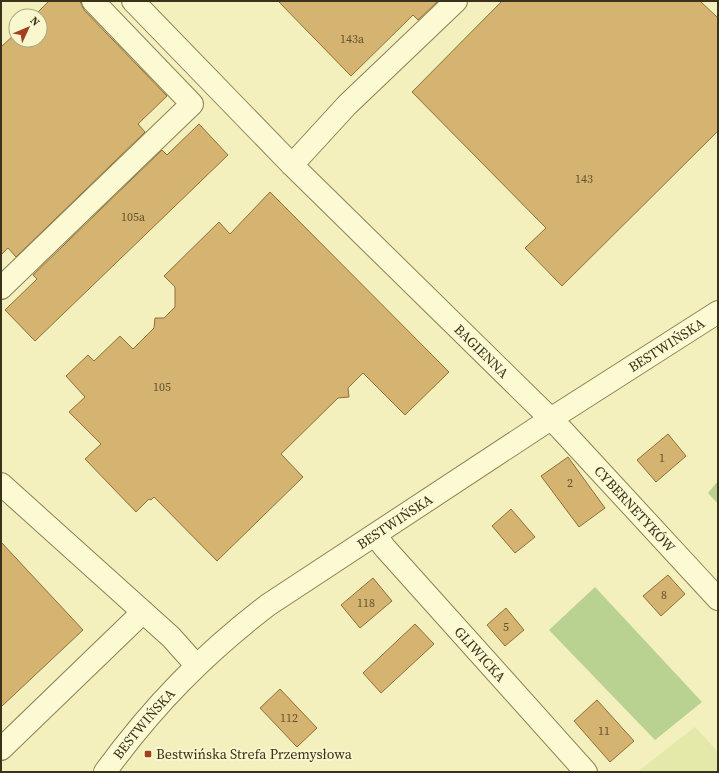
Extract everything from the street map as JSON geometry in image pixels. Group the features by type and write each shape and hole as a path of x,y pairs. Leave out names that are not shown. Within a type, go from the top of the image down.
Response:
{"street":[{"path":"1,288 192,104 93,1"},
{"name":"BAGIENNA","path":"133,1 292,165 413,283 549,420"},
{"path":"292,165 347,105 456,1"},
{"name":"BESTWIŃSKA","path":"105,772 159,703 196,665 230,634 268,605 549,420 718,312"},
{"name":"CYBERNETYKÓW","path":"549,420 561,429 718,599"},
{"path":"1,484 171,637 196,665"},
{"name":"GLIWICKA","path":"375,535 586,772"},
{"path":"1,749 143,612"}],"green space":[{"path":"718,481 718,504 708,493"},
{"path":"595,587 702,702 655,740 549,630"},
{"path":"695,727 718,752 718,772 637,772"}],"building":[{"path":"49,1 80,1 84,10 167,96 138,124 145,132 16,257 8,248 1,255 1,47 8,40 8,48 48,48 48,8 42,8"},
{"path":"278,1 438,1 418,20 413,15 351,76"},
{"path":"502,1 700,1 718,18 718,131 562,286 525,248 546,228 412,92"},
{"path":"199,124 228,155 35,341 5,310 37,279 33,275 162,150 167,155"},
{"path":"270,192 449,372 405,415 363,373 348,388 349,397 338,398 281,454 303,477 217,561 154,497 151,500 149,499 136,512 85,459 101,444 69,412 85,397 66,376 88,355 94,361 120,336 133,349 154,328 155,318 164,318 175,307 175,287 164,276 219,222 230,234"},
{"path":"668,434 686,456 656,482 637,460"},
{"path":"568,457 605,508 579,527 541,476"},
{"path":"511,509 535,537 515,553 492,526"},
{"path":"1,542 83,630 1,707"},
{"path":"668,575 685,594 661,616 643,596"},
{"path":"373,578 392,601 360,628 341,605"},
{"path":"506,608 524,630 505,646 487,625"},
{"path":"415,624 434,644 381,693 363,673"},
{"path":"280,689 317,728 297,747 260,708"},
{"path":"597,700 634,741 610,762 574,721"}],"place":[{"name":"Bestwińska Strefa Przemysłowa","path":"148,754"}]}
